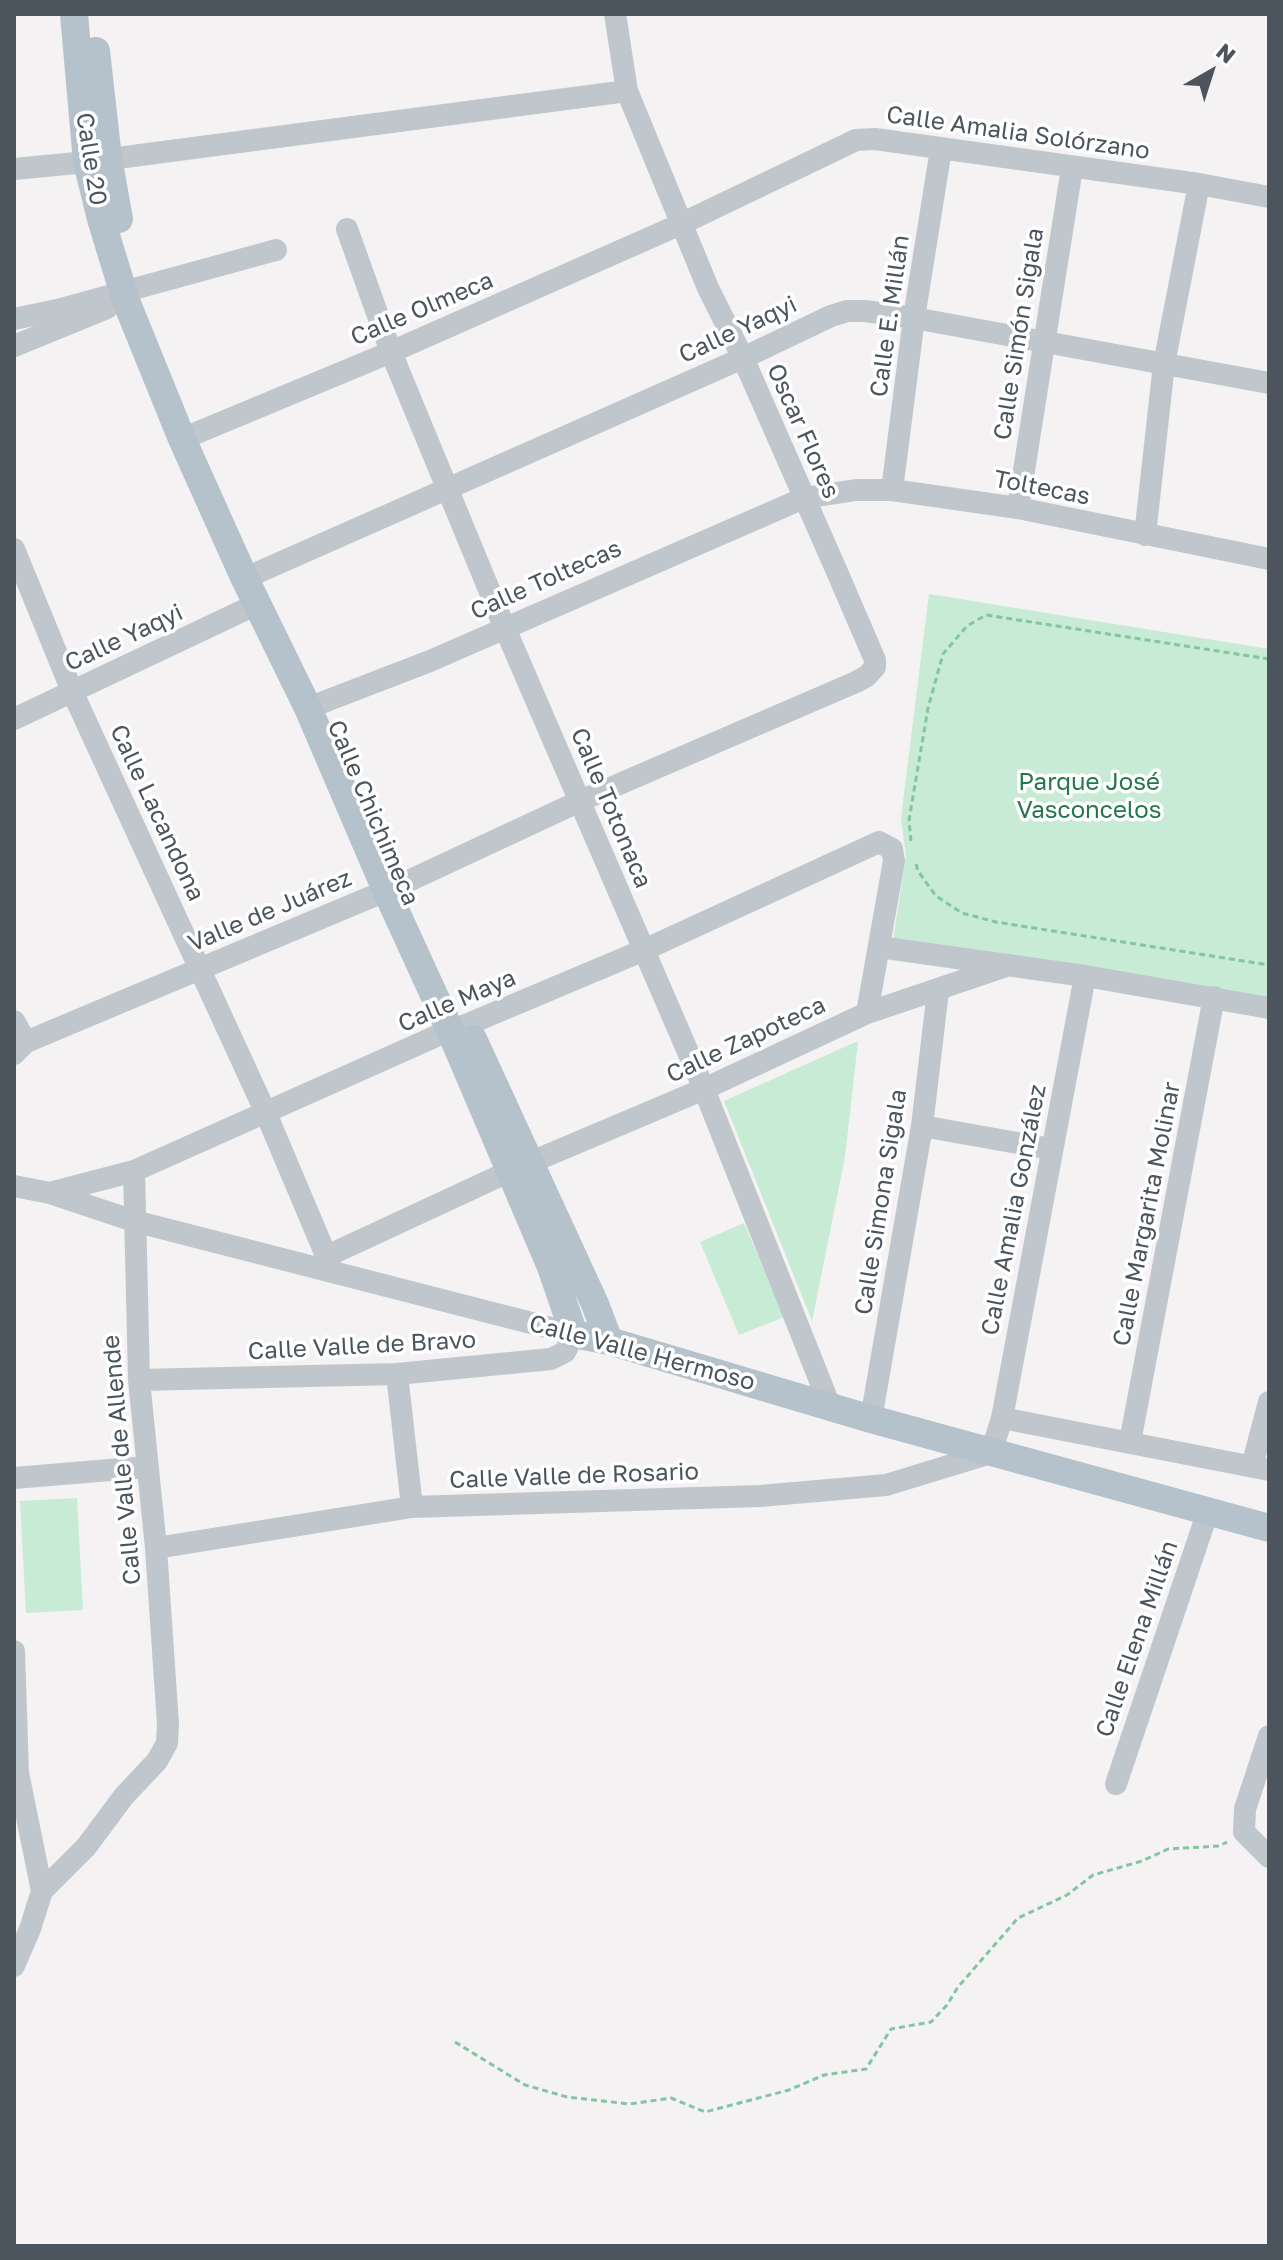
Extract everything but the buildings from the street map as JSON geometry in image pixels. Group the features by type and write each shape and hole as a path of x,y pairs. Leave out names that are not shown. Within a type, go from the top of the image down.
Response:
{"main road":[{"name":"Calle 20","path":"74,14 98,160 121,233 132,293"},
{"name":"Calle 20","path":"92,14 98,160"},
{"name":"Calle Chichimeca","path":"132,293 257,604 317,705"},
{"name":"Calle Chichimeca","path":"189,435 259,572 394,887 520,1167 595,1304 609,1341"},
{"name":"Calle Chichimeca","path":"520,1167 574,1334"},
{"name":"Calle Valle Hermoso","path":"574,1334 609,1341 871,1419 1269,1528"}],"street":[{"name":"Oscar Flores","path":"615,14 627,91 708,288 743,358 875,660"},
{"path":"14,169 627,91"},
{"name":"Calle Amalia Solórzano","path":"681,224 856,140 875,139 1199,184 1269,197"},
{"name":"Calle E. Millán","path":"892,490 914,318 941,149"},
{"name":"Calle Simón Sigala","path":"1018,508 1072,168"},
{"path":"1145,535 1164,364 1199,184"},
{"name":"Calle Olmeca","path":"189,435 391,352 681,224"},
{"name":"Calle Totonaca","path":"347,229 391,352 504,626 704,1089 830,1406"},
{"path":"14,319 132,293 276,250"},
{"path":"14,346 132,293"},
{"name":"Calle Yaqyi","path":"259,572 847,311 914,318 1269,383"},
{"name":"Toltecas","path":"804,498 856,490 892,490 1018,508 1269,559"},
{"name":"Calle Toltecas","path":"317,705 430,661 504,626 804,498"},
{"name":"Calle Lacandona","path":"14,549 72,691 265,1111 329,1265"},
{"name":"Calle Yaqyi","path":"14,719 257,604"},
{"name":"Valle de Juárez","path":"20,1048 394,887 580,801 856,682 871,673 875,660"},
{"name":"Calle Maya","path":"50,1193 134,1171 265,1111 644,950 879,842 892,849 894,861 879,947"},
{"path":"867,1013 879,947 1085,976 1269,1008"},
{"name":"Calle Zapoteca","path":"329,1265 520,1167 704,1089 867,1013 1009,965"},
{"name":"Calle Amalia González","path":"991,1453 1002,1418 1085,976"},
{"name":"Calle Simona Sigala","path":"871,1419 922,1126 938,991"},
{"name":"Calle Margarita Molinar","path":"1130,1442 1214,997"},
{"path":"14,1021 20,1048"},
{"path":"922,1126 1051,1149"},
{"name":"Calle Valle de Allende","path":"42,1891 86,1847 124,1796 157,1761 167,1743 156,1548 139,1380 134,1171"},
{"name":"Calle Valle Hermoso","path":"14,1186 50,1193 134,1221 329,1265 574,1334"},
{"name":"Calle Valle de Bravo","path":"139,1380 397,1374 551,1359 565,1352 574,1334"},
{"path":"397,1374 412,1507"},
{"path":"1002,1418 1261,1468 1269,1402"},
{"name":"Calle Valle de Rosario","path":"156,1548 412,1507 760,1496 886,1485 991,1453"},
{"path":"14,1478 146,1467"},
{"name":"Calle Elena Millán","path":"1116,1784 1208,1511"},
{"path":"14,1651 18,1773 42,1891 14,1966"},
{"path":"1269,1736 1245,1809 1244,1832 1269,1857"}],"path":[{"path":"912,847 911,806 928,708 943,654 967,626 986,615 1269,659"},
{"path":"915,859 918,871 936,896 962,913 996,922 1269,965"},
{"path":"455,2042 525,2085 567,2097 630,2104 671,2098 705,2112 789,2090 824,2075 866,2069 891,2029 931,2022 1018,1918 1067,1895 1093,1875 1142,1861 1168,1849 1219,1846 1244,1832"}],"green space":[{"name":"Parque José Vasconcelos","path":"929,594 1269,649 1269,1000 893,940 906,856 901,818"},
{"path":"858,1041 845,1157 812,1321 724,1101"},
{"path":"744,1223 784,1317 739,1335 700,1242"},
{"path":"77,1498 83,1610 26,1613 20,1501"}]}
